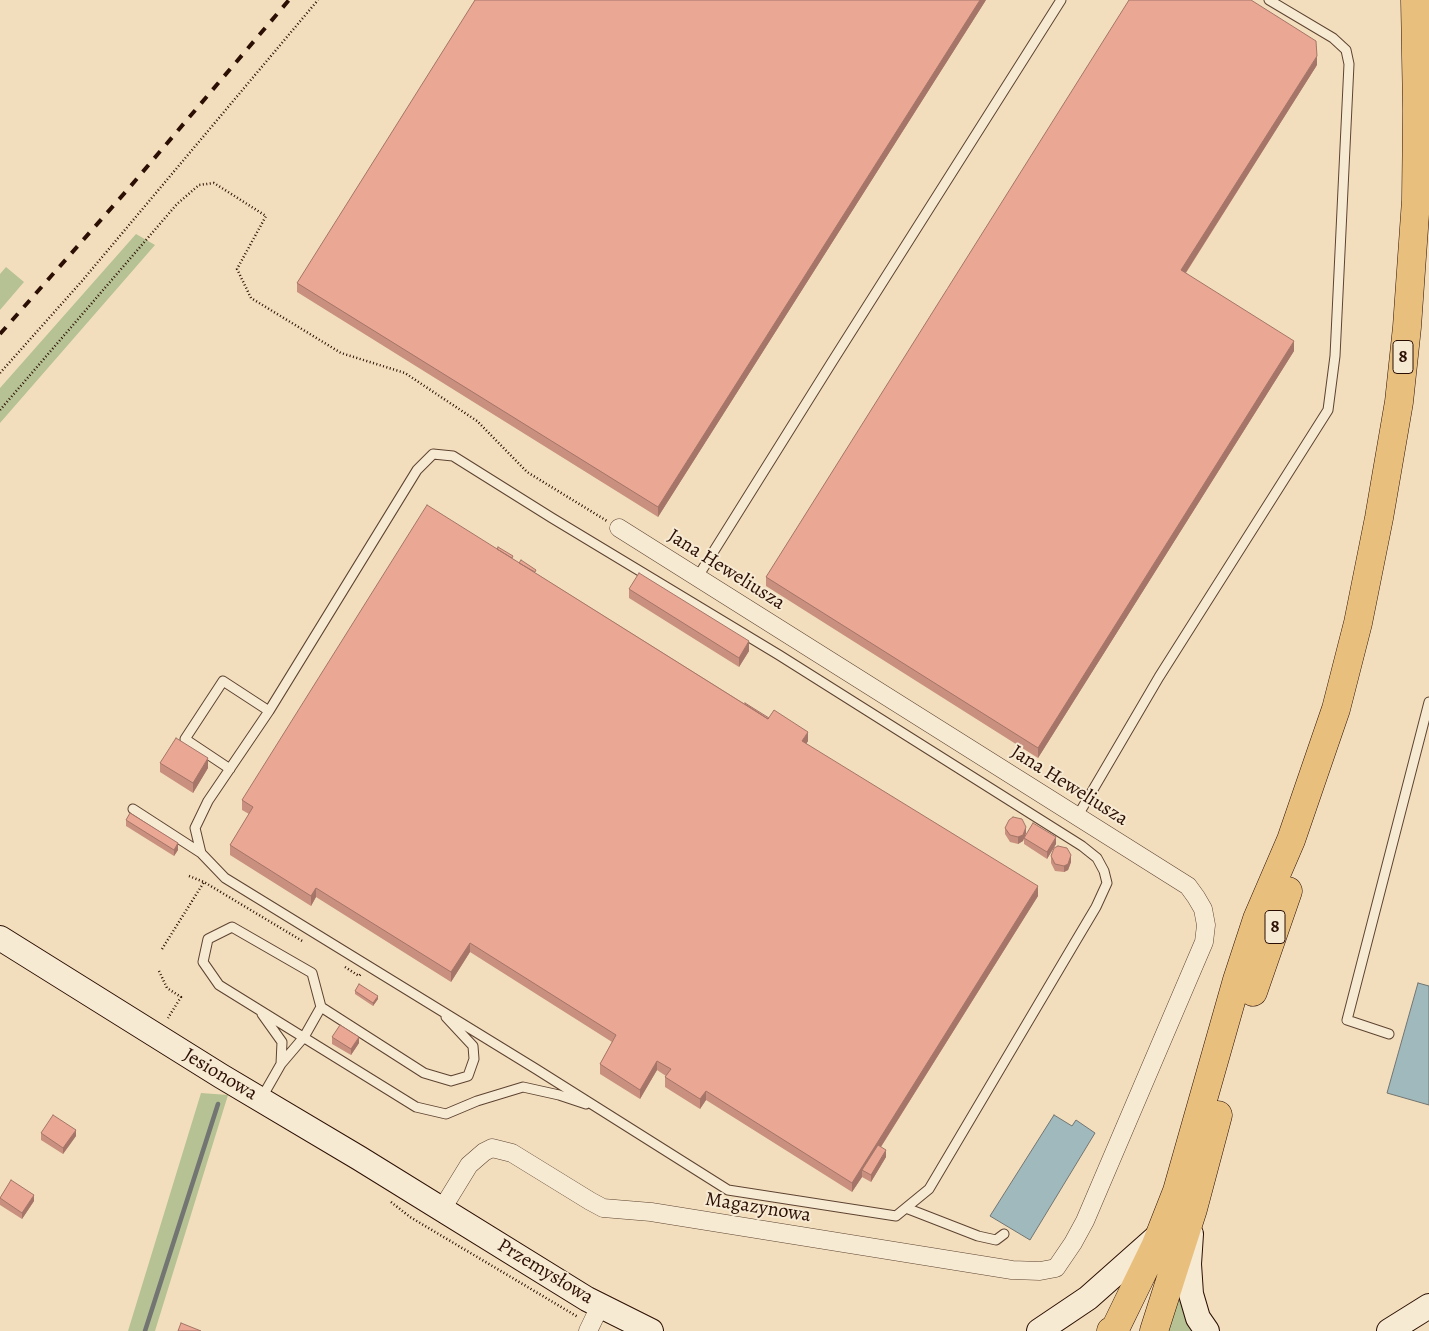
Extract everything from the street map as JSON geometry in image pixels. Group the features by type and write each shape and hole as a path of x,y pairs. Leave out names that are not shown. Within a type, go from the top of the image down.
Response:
{"highway":[{"name":"8","path":"1111,1331 1115,1329 1178,1191 1237,980 1257,919 1291,840 1336,708 1358,623 1380,518 1398,402 1407,327 1416,200 1415,0"},
{"name":"8","path":"1154,1331 1193,1209 1255,986 1315,814 1332,741 1336,708"}],"street":[{"name":"Jana Heweliusza","path":"619,528 1188,886 1196,897 1203,909 1206,925 1204,942 1085,1221"},
{"name":"Jesionowa","path":"0,938 442,1209"},
{"name":"Magazynowa","path":"442,1209 469,1165 484,1152 492,1148 512,1152 603,1208 651,1212 1012,1270 1040,1271 1056,1268 1074,1243 1085,1221"},
{"name":"Przemysłowa","path":"442,1209 600,1306 651,1331"},
{"path":"1193,1209 1189,1264 1191,1294 1198,1318 1206,1331"},
{"path":"1039,1331 1088,1298 1160,1234"},
{"path":"588,1331 600,1306"},
{"path":"1389,1331 1429,1306"}],"lane":[{"path":"697,578 1061,0"},
{"path":"1077,817 1159,677 1328,410 1335,356 1349,64 1346,50 1332,38 1268,0"},
{"path":"133,809 202,853 225,878 601,1109 728,1190 796,1199 896,1216 929,1189 1096,907 1107,883 1104,871 1096,858 1082,846 778,655 453,456 433,454 417,470 269,711 208,801 196,828 202,853"},
{"path":"230,768 185,739 223,681 269,711"},
{"path":"1389,1034 1347,1020 1429,702"},
{"path":"437,1008 473,1046 474,1058 468,1076 451,1081 424,1073 321,1007 312,973 232,927 208,939 203,962 219,985 416,1107 446,1114 477,1101 523,1087 559,1095 601,1109"},
{"path":"261,1099 281,1064 304,1037 321,1007"},
{"path":"259,1010 282,1042 281,1064"},
{"path":"906,1208 978,1236 996,1240 1004,1234"}],"path":[{"path":"0,373 82,281 318,0"},
{"path":"0,410 177,204 199,186 214,182 266,216 238,269 251,298 341,353 405,374 477,421 527,472 619,528"},
{"path":"162,950 204,882"},
{"path":"159,970 168,988 181,998 168,1018"}],"green space":[{"path":"136,234 155,245 0,423 0,388"},
{"path":"6,267 24,282 0,310 0,274"},
{"path":"201,1093 228,1095 155,1331 128,1331"},
{"path":"1181,1284 1196,1331 1162,1331"}],"water":[{"path":"1418,983 1429,986 1429,1105 1387,1093"},
{"path":"1054,1115 1072,1126 1076,1120 1095,1133 1030,1240 990,1216"}],"building":[{"path":"475,0 980,0 658,507 297,283"},
{"path":"1129,0 1251,0 1316,41 1317,56 1181,270 1294,341 1038,748 766,577"},
{"path":"427,505 768,719 774,710 808,732 802,741 1038,886 852,1183 706,1091 700,1099 665,1077 671,1069 657,1061 640,1090 600,1064 616,1035 470,943 451,972 316,888 311,896 230,845 253,807 242,800"},
{"path":"498,547 513,556 512,558 497,549"},
{"path":"521,560 536,570 535,572 519,563"},
{"path":"639,573 749,641 739,658 629,589"},
{"path":"745,703 769,718 768,719"},
{"path":"176,738 208,758 193,783 160,763"},
{"path":"130,813 178,843 174,850 126,820"},
{"path":"1013,817 1022,819 1026,827 1023,835 1018,837 1010,835 1005,828"},
{"path":"1033,823 1056,837 1047,852 1024,838"},
{"path":"1058,846 1067,848 1071,855 1068,864 1064,866 1055,864 1051,856 1054,848"},
{"path":"359,984 378,996 373,1003 355,991"},
{"path":"340,1025 359,1037 351,1049 332,1037"},
{"path":"53,1115 76,1130 63,1148 41,1133"},
{"path":"878,1145 886,1150 871,1175 862,1170"},
{"path":"11,1180 34,1195 22,1213 0,1198"},
{"path":"181,1323 201,1331 178,1331"}],"waterway":[{"path":"145,1331 218,1104"}],"railway":[{"path":"0,334 129,188 289,0"}]}
